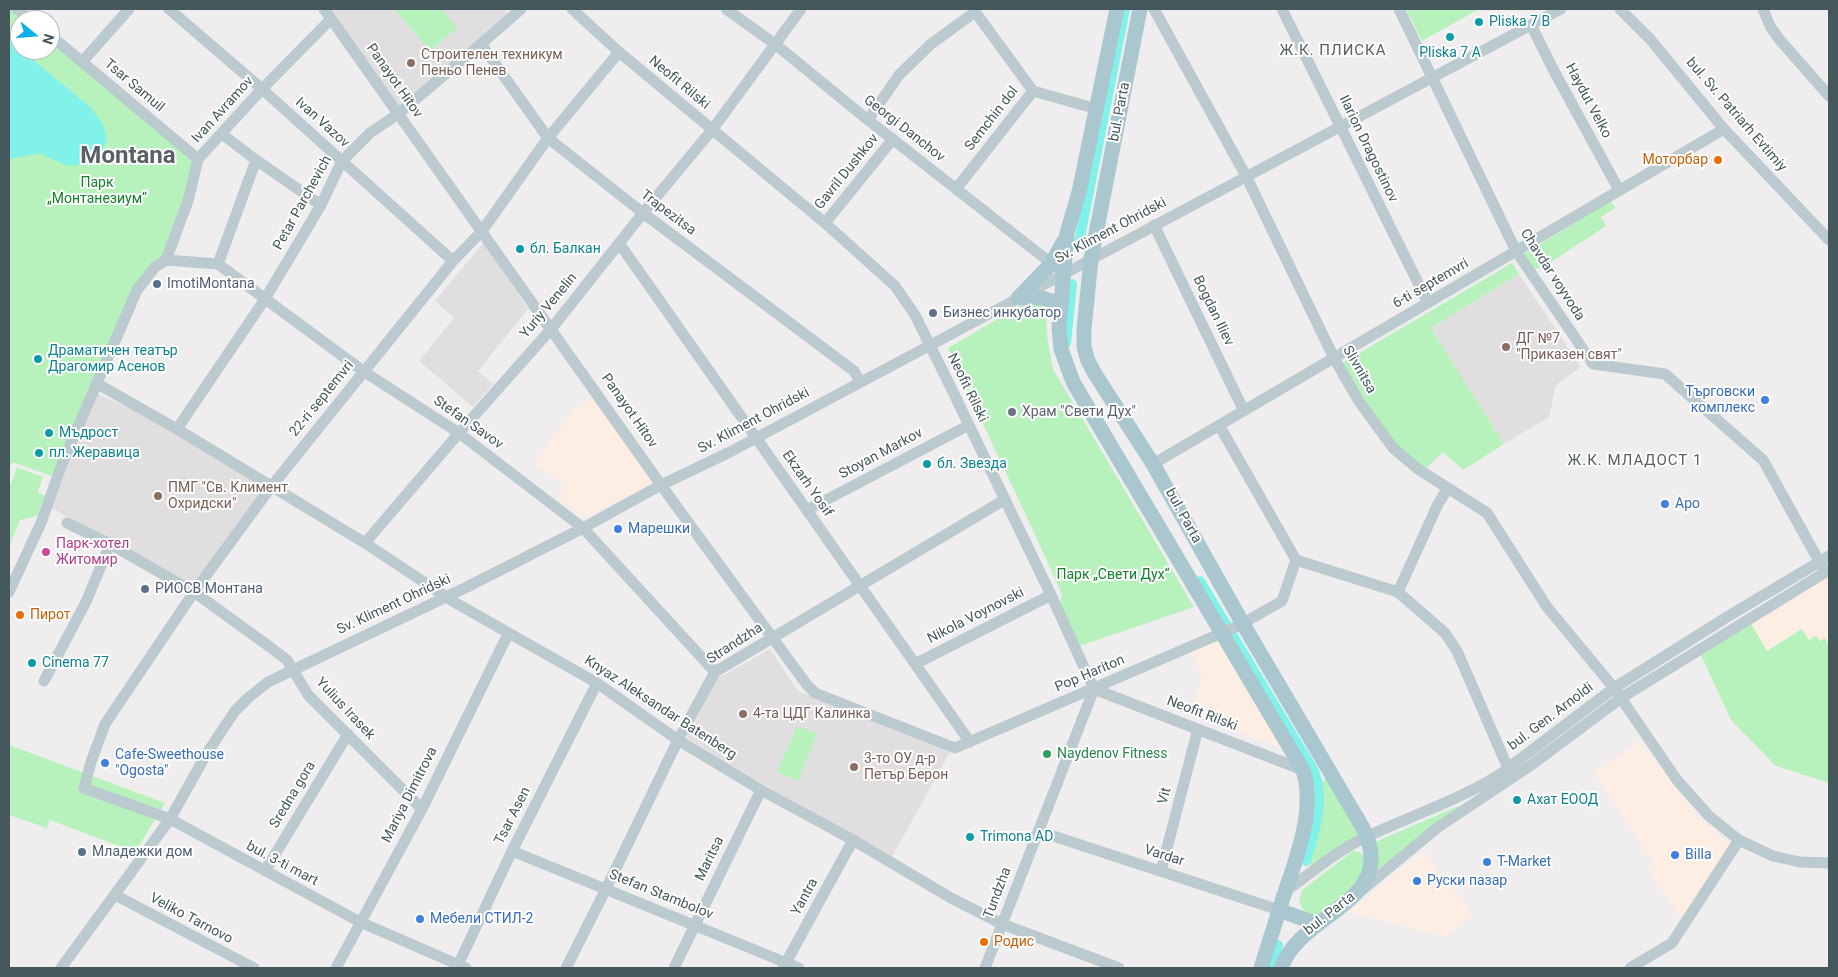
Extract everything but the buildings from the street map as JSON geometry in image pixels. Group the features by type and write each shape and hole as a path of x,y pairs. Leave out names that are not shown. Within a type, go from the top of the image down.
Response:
{"main road":[{"name":"bul. Parta","path":"1117,9 1079,192 1068,233 1060,310 1061,349 1073,382 1368,836 1371,848 1371,865 1366,882 1358,893 1317,924 1294,945 1287,954 1281,968"},
{"name":"bul. Parta","path":"1139,12 1091,259 1084,347 1088,361 1153,464 1303,770 1307,793 1305,821 1286,890 1261,968"},
{"path":"1018,298 1051,264 1068,233"},
{"path":"1018,298 1049,299 1060,310"},
{"path":"1286,890 1293,909 1301,918"},
{"path":"1279,910 1317,924"}],"street":[{"path":"82,62 130,9"},
{"name":"Ivan Vazov","path":"169,9 454,260"},
{"name":"Panayot Hitov","path":"324,9 552,328 661,485 807,685 815,693 951,747 955,748 970,742"},
{"name":"Petar Parchevich","path":"177,429 266,299 321,205 342,161 370,133 398,114 521,9"},
{"name":"Neofit Rilski","path":"572,9 619,52 825,223 894,286 914,316 969,425 1052,595 1094,689 1303,770"},
{"name":"Georgi Danchov","path":"726,9 775,44 1008,232 1064,273"},
{"name":"Yuriy Venelin","path":"365,543 459,432 552,328 643,213 712,130 801,9"},
{"path":"1139,12 1153,9"},
{"name":"Slivnitsa","path":"1153,9 1246,176 1334,358 1358,400 1393,448 1418,469 1487,513 1547,607 1618,693 1677,780 1718,825 1739,840 1767,853 1788,860 1829,863"},
{"name":"Ilarion Dragostinov","path":"1282,9 1428,303"},
{"name":"Chavdar voyvoda","path":"1400,9 1516,251 1593,364 1665,374 1763,460 1825,568"},
{"name":"Sv. Kliment Ohridski","path":"61,968 170,820 207,753 235,712 248,698 268,682 446,597 583,528 661,485 756,438 1561,9"},
{"name":"bul. Sv. Patriarh Evtimiy","path":"1620,9 1650,38 1724,129 1829,240"},
{"path":"1763,9 1770,26 1779,39 1829,96"},
{"path":"868,120 899,75 931,44 974,10 1033,91 1097,109"},
{"name":"Ivan Avramov","path":"9,592 41,523 62,464 137,290 155,267 166,260 188,201 198,159 262,89 331,19"},
{"name":"Haydut Velko","path":"1531,25 1619,190"},
{"name":"Tsar Samuil","path":"60,43 198,159"},
{"name":"Trapezitsa","path":"481,44 548,138 643,213 854,371 860,382"},
{"name":"22-ri septemvri","path":"84,788 105,724 194,592 271,487 454,260 482,231 548,138 619,52"},
{"name":"Semchin dol","path":"956,189 1033,91"},
{"name":"6-ti septemvri","path":"1153,464 1724,129"},
{"path":"222,134 321,205"},
{"name":"Gavril Dushkov","path":"825,223 893,140"},
{"path":"166,260 218,264 256,160"},
{"name":"Bogdan Iliev","path":"1154,225 1244,411"},
{"name":"Ekzarh Yosif","path":"619,243 970,742"},
{"name":"Stefan Savov","path":"218,264 363,371 459,432 583,528 714,672"},
{"name":"Knyaz Aleksandar Batenberg","path":"94,387 177,429 365,543 446,597 597,683 678,740 761,790 853,840 951,898 1002,924 1119,968"},
{"name":"Stoyan Markov","path":"807,510 969,425"},
{"path":"1219,425 1296,560 1398,592 1445,633 1457,651 1510,773"},
{"path":"1398,592 1438,504 1448,488"},
{"name":"Strandzha","path":"566,968 678,740 714,672 1004,500"},
{"name":"Yulius Irasek","path":"68,523 110,544 194,592 287,660 308,695 422,809"},
{"path":"44,681 86,602 110,544"},
{"name":"bul. Gen. Arnoldi","path":"1358,893 1437,828 1618,693 1728,617 1825,568 1829,556"},
{"name":"Pop Hariton","path":"970,742 1233,629 1282,601 1296,560"},
{"name":"Nikola Voynovski","path":"915,664 1052,595"},
{"name":"Mariya Dimitrova","path":"336,968 422,809 508,634"},
{"name":"Tsar Asen","path":"462,967 512,851 597,683"},
{"name":"Tundzha","path":"985,968 1094,689"},
{"name":"Vit","path":"1161,871 1198,729"},
{"name":"Sredna gora","path":"265,871 348,734"},
{"name":"bul. Gen. Arnoldi","path":"1286,890 1333,857 1368,836 1510,773"},
{"name":"bul. 3-ti mart","path":"84,788 170,820 360,922 462,967"},
{"name":"Maritsa","path":"674,968 761,790"},
{"name":"Vardar","path":"1038,831 1279,910"},
{"name":"Yantra","path":"784,965 853,840"},
{"path":"1630,968 1672,943 1739,840"},
{"name":"Stefan Stambolov","path":"512,851 695,925 784,965 799,968"},
{"name":"Veliko Tarnovo","path":"115,895 254,968"}],"shaded area":[{"name":"Строителен техникум Пеньо Пенев","path":"327,9 504,9 510,17 401,108"},
{"path":"484,242 528,309 478,371 493,384 473,407 419,361 454,318 435,301"},
{"name":"ДГ №7 \"Приказен свят\"","path":"1519,274 1581,367 1556,385 1549,417 1504,444 1431,328"},
{"name":"ПМГ \"Св. Климент Охридски\"","path":"93,392 177,429 271,487 194,592 47,505"},
{"path":"592,398 654,482 586,517 557,498 566,486 534,463 574,410"},
{"path":"1829,575 1829,646 1825,639 1820,641 1809,640 1802,629 1767,651 1750,622"},
{"path":"1218,641 1240,679 1253,687 1282,748 1191,714 1202,677 1192,653"},
{"name":"3-то ОУ д-р Петър Берон","path":"770,649 798,691 950,752 892,857 759,782 687,738 717,679"},
{"path":"1640,741 1702,822 1730,843 1682,919 1648,869 1654,864 1594,773"},
{"name":"Руски пазар","path":"1423,851 1473,913 1446,937 1348,912"}],"green space":[{"name":"Парк „Монтанезиум“","path":"9,9 16,9 17,10 10,10 10,60 60,60 60,44 198,159 166,260 146,277 57,478 12,462 9,471"},
{"path":"394,9 441,9 457,28 430,51"},
{"path":"1406,9 1479,9 1422,41"},
{"path":"1611,201 1615,208 1601,217 1606,226 1542,268 1534,269 1524,254"},
{"path":"1512,263 1519,274 1431,328 1504,444 1463,470 1443,452 1424,470 1395,449 1339,365"},
{"name":"Парк „Свети Дух“","path":"1038,303 1046,308 1047,336 1053,369 1194,607 1080,646 1060,602 1062,594 948,348 1023,304"},
{"path":"17,467 43,477 38,492 45,496 37,516 20,520 9,547 9,489"},
{"path":"1750,622 1767,651 1802,629 1809,640 1816,636 1820,641 1825,638 1829,646 1829,783 1776,766 1731,720 1700,653"},
{"path":"797,726 817,734 798,781 777,772"},
{"path":"9,745 165,803 135,852 50,820 47,828 9,815"},
{"path":"1326,779 1361,833 1311,865 1307,864 1320,824 1323,803 1322,782"},
{"path":"1461,805 1377,870 1375,842"},
{"path":"1353,851 1361,853 1365,860 1364,869 1356,885 1318,916 1304,913 1299,900 1302,890"}],"water":[{"path":"9,40 10,60 33,60 89,106 102,122 107,139 101,154 85,164 67,166 40,153 9,159"}],"waterway":[{"path":"1078,247 1125,9"},
{"path":"1066,343 1072,284"},
{"path":"1200,581 1314,771 1319,794 1319,805 1318,816 1306,861"},
{"path":"1271,968 1278,945"}],"place":[{"name":"Pliska 7 B","path":"1479,22"},
{"name":"Pliska 7 A","path":"1450,37"},
{"name":"Строителен техникум Пеньо Пенев","path":"411,63"},
{"name":"Моторбар","path":"1718,160"},
{"name":"бл. Балкан","path":"520,249"},
{"name":"ImotiMontana","path":"157,284"},
{"name":"Бизнес инкубатор","path":"933,313"},
{"name":"ДГ №7 \"Приказен свят\"","path":"1506,347"},
{"name":"Драматичен театър Драгомир Асенов","path":"38,359"},
{"name":"Търговски комплекс","path":"1765,400"},
{"name":"Храм \"Свети Дух\"","path":"1012,412"},
{"name":"Мъдрост","path":"49,433"},
{"name":"пл. Жеравица","path":"39,453"},
{"name":"бл. Звезда","path":"927,464"},
{"name":"ПМГ \"Св. Климент Охридски\"","path":"158,496"},
{"name":"Аро","path":"1665,504"},
{"name":"Марешки","path":"618,529"},
{"name":"Парк-хотел Житомир","path":"46,552"},
{"name":"РИОСВ Монтана","path":"145,589"},
{"name":"Пирот","path":"20,615"},
{"name":"Cinema 77","path":"32,663"},
{"name":"4-та ЦДГ Калинка","path":"743,714"},
{"name":"Naydenov Fitness","path":"1047,754"},
{"name":"Cafe-Sweethouse \"Ogosta\"","path":"105,763"},
{"name":"3-то ОУ д-р Петър Берон","path":"854,767"},
{"name":"Ахат ЕООД","path":"1517,800"},
{"name":"Trimona AD","path":"970,837"},
{"name":"Младежки дом","path":"82,852"},
{"name":"Billa","path":"1675,855"},
{"name":"T-Market","path":"1487,862"},
{"name":"Руски пазар","path":"1417,881"},
{"name":"Мебели СТИЛ-2","path":"420,919"},
{"name":"Родис","path":"984,942"}],"district":[{"name":"Ж.К. ПЛИСКА","path":"1333,51"},
{"name":"Montana","path":"128,157"},
{"name":"Ж.К. МЛАДОСТ 1","path":"1635,461"}]}
